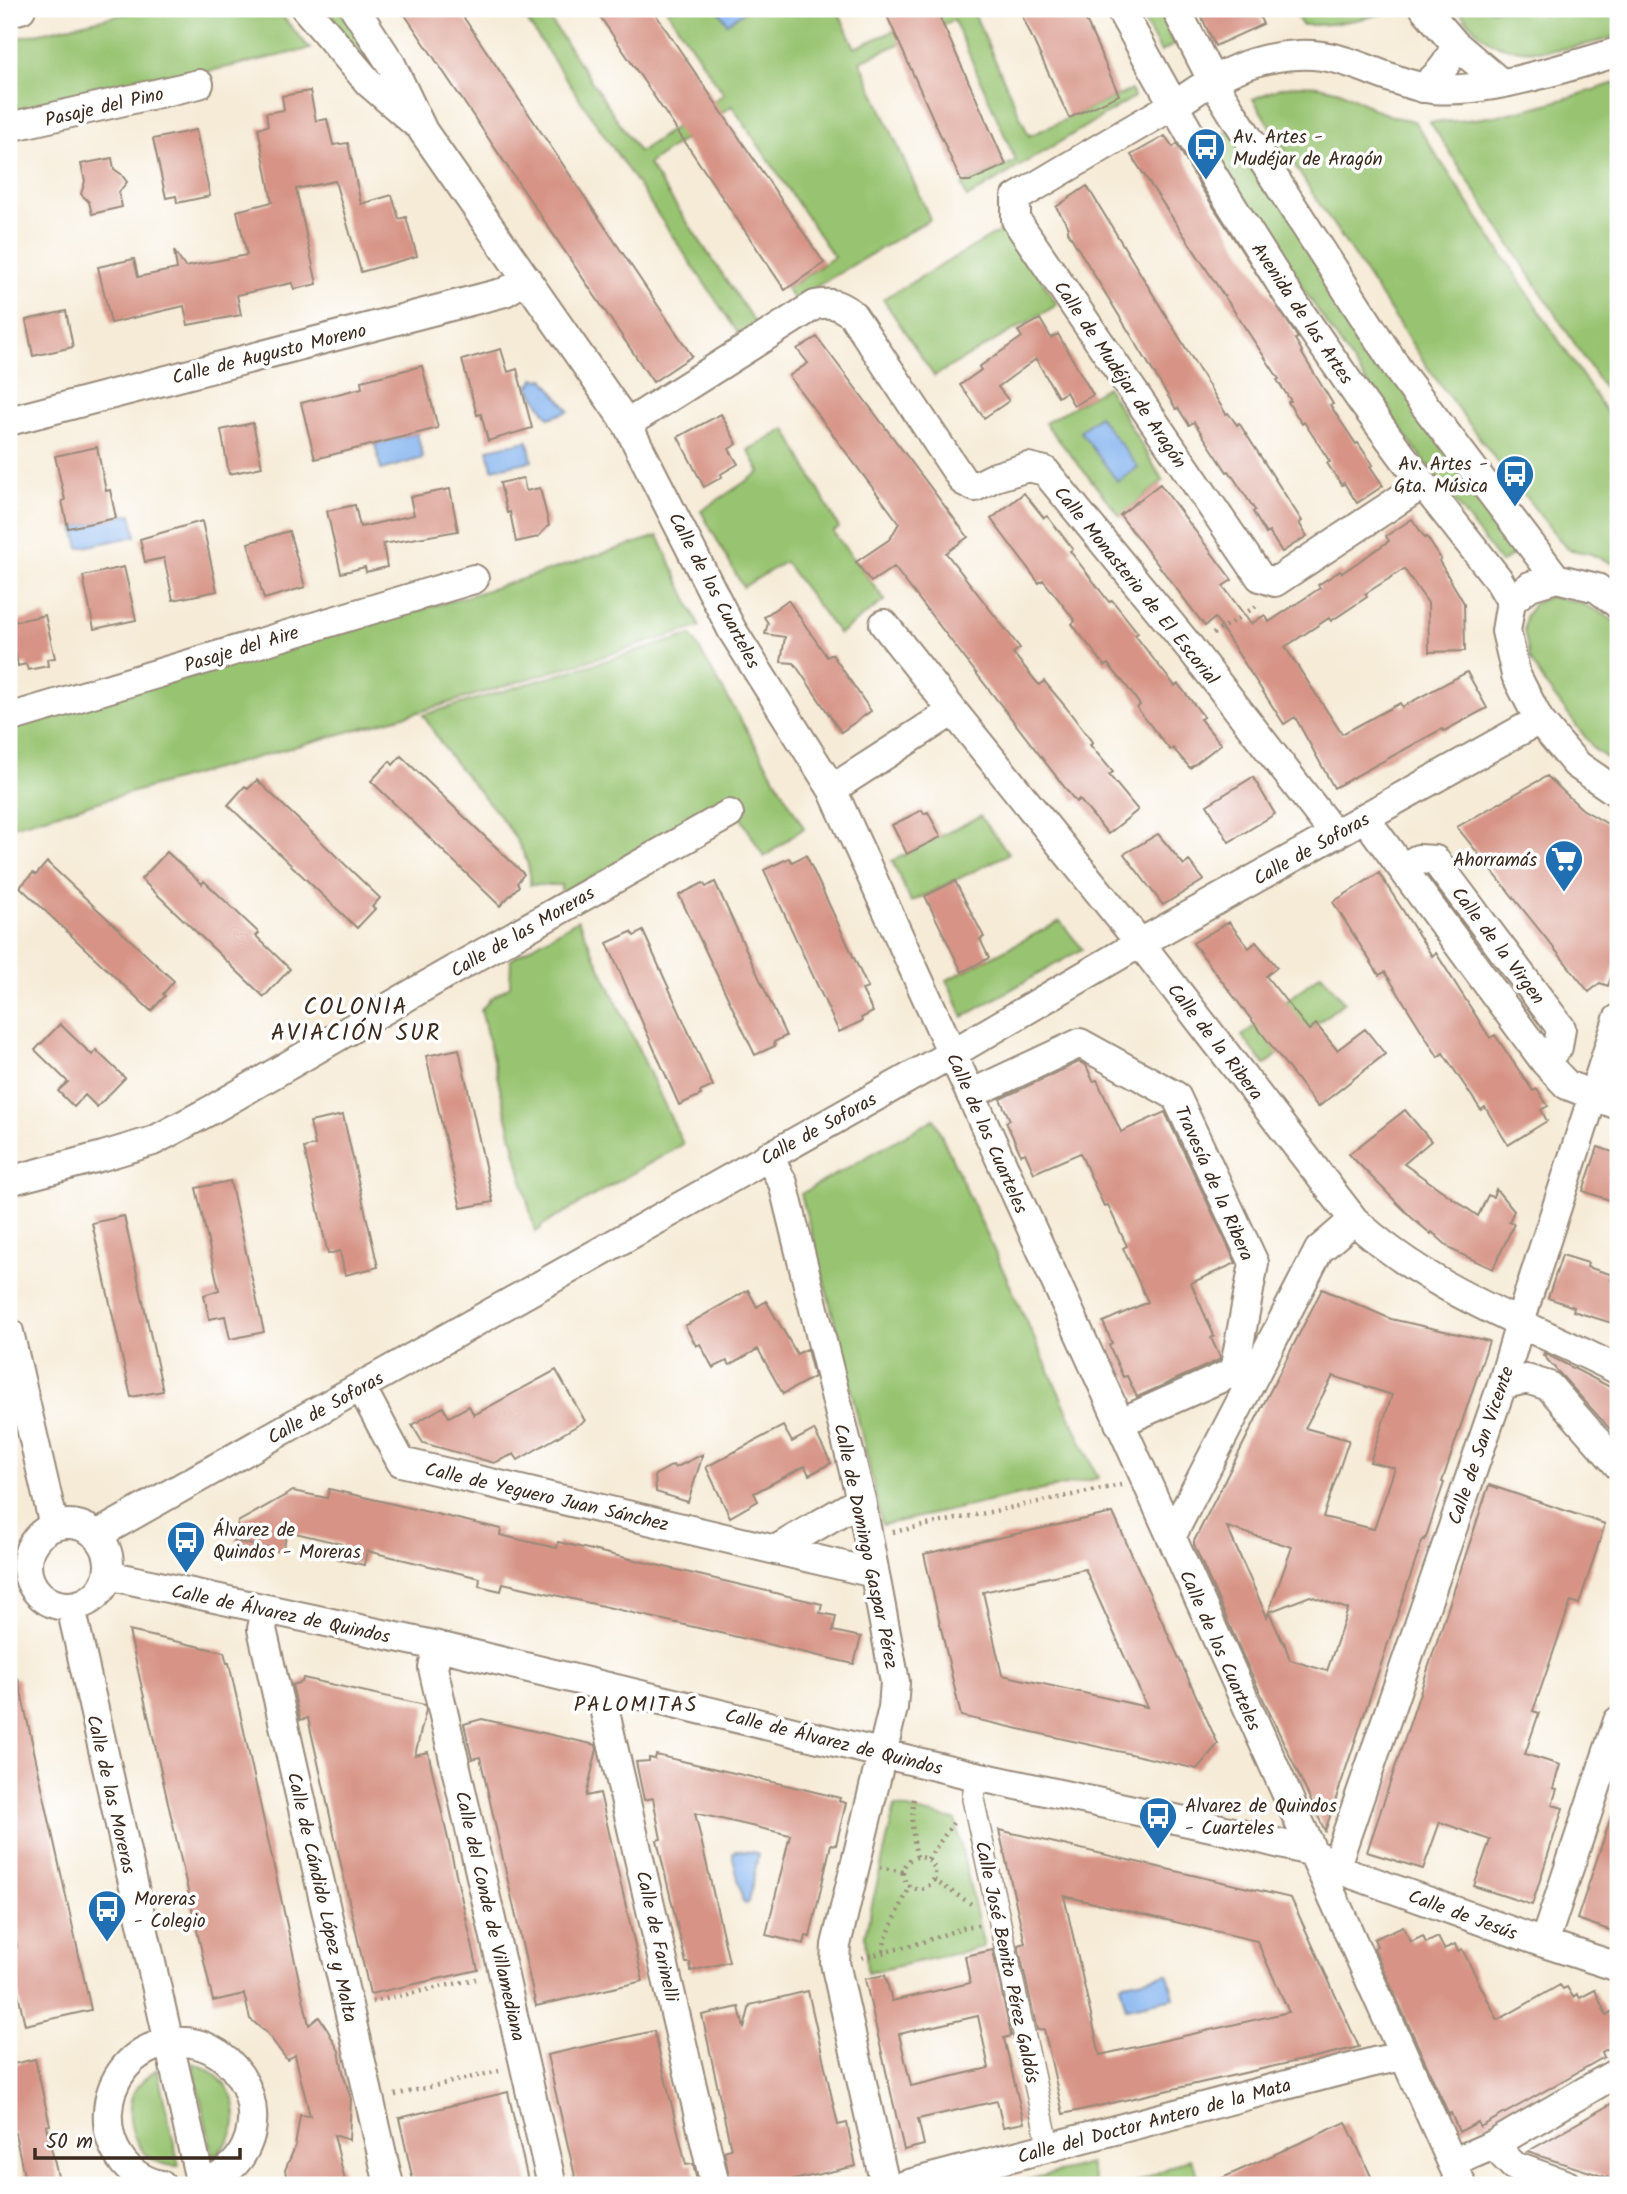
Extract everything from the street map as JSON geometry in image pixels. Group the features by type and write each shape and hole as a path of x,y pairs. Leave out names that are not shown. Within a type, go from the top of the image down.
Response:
{"street":[{"path":"9,12 21,9"},
{"name":"Calle de los Cuarteles","path":"306,9 369,83 424,131"},
{"name":"Calle de los Cuarteles","path":"355,9 391,64 424,131 627,424 732,630 832,789 1171,1538 1324,1860 1403,2056 1457,2174"},
{"name":"Avenida de las Artes","path":"1120,9 1214,177 1288,295 1363,403 1498,579 1511,601"},
{"path":"1176,9 1212,80 1401,374 1556,578"},
{"path":"1425,9 1455,44 1501,83"},
{"path":"1422,88 1438,75 1452,56 1455,44"},
{"name":"Calle de Mudéjar de Aragón","path":"1275,582 1260,577 1016,220 1016,198 1212,80 1272,58 1300,54 1340,59 1422,88 1455,90 1501,83 1618,52"},
{"name":"Pasaje del Pino","path":"9,127 199,84"},
{"name":"Calle de Augusto Moreno","path":"9,421 505,292 527,279"},
{"name":"Calle Monasterio de El Escorial","path":"627,424 815,305 838,304 852,314 963,481 975,487 995,477 1028,467 1045,471 1191,649 1335,835"},
{"path":"1275,582 1423,484"},
{"path":"1618,604 1597,588 1556,578 1530,586 1511,601 1506,631 1516,675 1539,720 1576,764 1618,793"},
{"name":"Pasaje del Aire","path":"9,718 474,579"},
{"name":"Calle de la Ribera","path":"884,624 1140,943 1354,1220 1380,1244 1433,1280 1618,1370"},
{"path":"832,789 953,710"},
{"name":"Calle de Soforas","path":"97,1535 953,1053 1140,943 1539,720"},
{"name":"Calle de las Moreras","path":"9,1181 153,1141 225,1103 729,814"},
{"name":"Calle de la Virgen","path":"1365,818 1545,1062 1567,1084 1606,1100"},
{"name":"Calle de San Vicente","path":"1324,1860 1502,1385 1520,1323 1606,1100 1618,1019"},
{"name":"Travesía de la Ribera","path":"971,1094 1080,1044 1176,1096 1254,1263 1234,1372 1119,1423"},
{"name":"Calle de Domingo Gaspar Pérez","path":"768,1156 783,1183 860,1500 895,1682 893,1708 836,1945 835,1963 885,2185"},
{"path":"1171,1538 1319,1250 1354,1220"},
{"path":"9,1332 54,1526"},
{"path":"1549,1385 1553,1367 1566,1354 1581,1352"},
{"path":"1502,1385 1526,1379 1549,1385 1618,1465"},
{"name":"Calle de Yeguero Juan Sánchez","path":"361,1387 401,1462 874,1573"},
{"path":"775,1550 860,1500"},
{"path":"76,1524 97,1535 106,1546 110,1560 104,1587 95,1597 71,1607 57,1605 19,1583 27,1566 28,1553 42,1532 54,1526 76,1524"},
{"name":"Calle de Álvarez de Quindos","path":"108,1575 438,1646 976,1776 1221,1829 1324,1860"},
{"name":"Calle de las Moreras","path":"71,1607 202,2185"},
{"name":"Calle de Cándido López y Malta","path":"266,1609 262,1629 389,2185"},
{"name":"Calle del Conde de Villamediana","path":"438,1646 433,1668 552,2185"},
{"name":"Calle de Farinelli","path":"609,1687 604,1708 715,2185"},
{"path":"1544,1943 1618,1721"},
{"name":"Calle José Benito Pérez Galdós","path":"976,1776 972,1799 1049,2148"},
{"name":"Calle de Jesús","path":"1324,1860 1544,1943 1618,1967"},
{"path":"161,2185 153,2184 133,2172 117,2154 108,2132 107,2108 113,2085 126,2065 145,2050 168,2042 192,2042 215,2050 234,2066 247,2087 253,2111 250,2135 240,2158 222,2175 202,2185"},
{"name":"Calle del Doctor Antero de la Mata","path":"905,2185 1403,2056"},
{"path":"1457,2174 1493,2145 1618,2071"},
{"path":"1493,2145 1514,2166 1567,2185"}],"path":[{"path":"1191,649 1262,601 1275,582"},
{"path":"868,1537 1117,1487 1144,1476"},
{"path":"914,1799 913,1833 917,1857"},
{"path":"928,1859 955,1820"},
{"path":"917,1857 928,1859 935,1871 934,1880 923,1889 910,1886 903,1871 907,1862 917,1857"},
{"path":"875,1865 903,1871"},
{"path":"934,1880 974,1906"},
{"path":"883,1951 910,1886"},
{"path":"857,1959 920,1943 965,1927 986,1924"},
{"path":"348,2008 504,1972"},
{"path":"370,2101 524,2065"}],"green space":[{"path":"146,9 276,9 310,49 9,115 9,40"},
{"path":"319,9 345,9 384,68 382,77"},
{"path":"519,9 543,9 639,152 724,94 666,9 837,9 855,48 943,9 972,9 1029,136 1131,90 1134,97 967,198 962,185 1016,161 954,20 860,61 930,219 794,300 787,289 834,257 732,106 648,164 755,323 738,333"},
{"path":"1137,9 1160,9 1178,42 1161,52"},
{"path":"1292,9 1391,11 1347,22 1302,25"},
{"path":"1457,9 1618,9 1618,36 1556,50 1508,48 1483,37"},
{"path":"1618,82 1618,410 1430,122 1502,115"},
{"path":"1299,85 1340,91 1376,110 1414,121 1618,430 1618,566 1591,554 1567,549 1430,371 1253,99 1280,88"},
{"path":"1230,130 1521,548 1501,563 1375,395 1209,142"},
{"path":"1009,226 1057,305 934,376 883,299"},
{"path":"1107,387 1163,481 1120,516 1045,423"},
{"path":"786,429 839,528 833,532 885,600 839,634 785,562 743,587 701,511 760,472 748,450"},
{"path":"658,536 700,627 422,711 9,827 9,728 478,593"},
{"path":"1547,597 1585,605 1618,624 1618,766 1595,750 1545,684 1530,658 1524,631 1526,615 1534,604"},
{"path":"691,635 804,828 764,857 729,797 565,893 561,890 561,885 530,885 524,854 515,837 451,758 423,715"},
{"path":"980,816 1009,854 911,902 892,861"},
{"path":"578,920 683,1144 535,1232 481,1010 491,998 510,986 511,959"},
{"path":"1060,921 1082,949 963,1017 947,980"},
{"path":"1321,974 1344,1002 1265,1065 1242,1036"},
{"path":"934,1119 1098,1478 882,1525 844,1359 801,1194"},
{"path":"895,1806 955,1820 984,1947 867,1973 865,1935"},
{"path":"193,2063 205,2068 225,2085 235,2107 232,2132 225,2145 213,2157"},
{"path":"157,2069 179,2166 160,2163 148,2156 141,2149 132,2129 132,2097 138,2085"},
{"path":"1190,2158 1203,2185 1131,2185"},
{"path":"1090,2164 1095,2185 1008,2185"}],"water":[{"path":"718,9 748,9 727,23"},
{"path":"534,378 544,379 569,411 549,418 528,386"},
{"path":"1099,416 1138,467 1118,482 1080,431"},
{"path":"417,433 423,458 381,470 375,444"},
{"path":"528,441 532,461 492,469 488,449"},
{"path":"131,514 136,536 79,548 74,527"},
{"path":"737,1850 758,1855 749,1902 746,1904 743,1902 733,1857"},
{"path":"1168,1974 1174,1998 1126,2008 1120,1984"}],"building":[{"path":"401,9 458,9 692,356 653,382"},
{"path":"595,9 652,9 824,263 785,290"},
{"path":"884,9 936,9 1006,165 970,181 961,181"},
{"path":"1019,9 1081,9 1119,95 1069,118"},
{"path":"1198,9 1256,9 1263,24 1215,46"},
{"path":"310,91 316,121 327,119 333,145 348,143 361,204 392,195 399,219 406,217 417,256 361,272 335,181 296,189 317,284 294,289 292,283 237,295 241,315 188,325 184,306 111,323 98,267 134,259 138,277 177,269 174,251 185,267 247,255 237,211 272,202 258,128 268,126 266,113 284,110 282,96"},
{"path":"196,130 210,196 177,203 176,196 166,198 153,139"},
{"path":"1165,136 1173,147 1177,144 1200,186 1298,338 1295,339 1301,352 1333,404 1330,405 1373,465 1370,466 1383,486 1357,503 1344,483 1342,485 1334,474 1327,463 1330,462 1288,402 1291,401 1277,380 1279,379 1131,155"},
{"path":"112,158 114,169 127,182 119,192 122,207 92,214 89,202 81,194 85,181 81,164"},
{"path":"1087,186 1226,414 1228,413 1237,425 1239,423 1302,521 1299,523 1307,536 1282,552 1269,532 1266,534 1253,512 1255,510 1194,422 1189,425 1178,408 1176,409 1068,232 1068,226 1056,207"},
{"path":"66,311 73,347 33,356 26,320"},
{"path":"1040,319 1051,338 1058,334 1093,395 1074,406 1066,392 1058,397 1036,359 998,387 1009,401 984,418 960,385 981,370 979,367 1022,337 1018,331"},
{"path":"817,337 968,537 946,553 1020,648 1013,653 1039,685 1044,681 1065,706 1093,743 1090,745 1113,772 1109,775 1138,810 1108,834 1079,799 1076,802 894,567 871,582 856,562 890,539 899,523 789,376 808,363 797,349"},
{"path":"501,349 508,372 517,369 532,428 488,441 481,414 477,415 462,360"},
{"path":"422,366 438,428 315,459 301,403 362,388 361,381"},
{"path":"721,414 737,444 729,449 738,464 704,487 678,437"},
{"path":"253,423 262,467 229,474 221,430"},
{"path":"97,447 106,491 110,490 116,518 68,528 55,456"},
{"path":"523,478 526,491 540,488 549,525 538,537 516,542 500,483"},
{"path":"1160,484 1232,580 1223,586 1251,624 1265,615 1269,622 1320,588 1318,585 1340,571 1342,573 1389,541 1386,536 1412,519 1441,559 1439,561 1464,603 1465,651 1429,652 1428,603 1404,569 1365,594 1367,597 1331,621 1329,618 1285,647 1342,734 1400,703 1402,707 1467,672 1487,708 1444,731 1442,729 1334,788 1295,717 1284,724 1215,618 1205,626 1120,515"},
{"path":"450,489 458,531 383,544 387,567 366,572 365,567 341,573 327,511 355,505 360,527 414,515 410,497"},
{"path":"1024,493 1044,518 1047,516 1073,549 1070,551 1109,602 1112,600 1138,633 1135,635 1175,686 1178,684 1204,717 1200,719 1221,744 1190,768 1173,748 1170,750 1137,708 1140,705 1125,684 1108,664 1105,666 1072,624 1075,621 1059,600 1043,580 1039,583 991,519"},
{"path":"202,521 217,591 173,600 164,558 145,562 140,539"},
{"path":"289,531 305,587 264,599 248,543"},
{"path":"124,567 136,620 94,629 83,576"},
{"path":"788,600 827,657 832,654 871,711 841,732 794,663 781,662 785,637 765,634 768,623 764,617"},
{"path":"45,615 55,658 47,659 48,666 28,670 26,664 18,666 9,623"},
{"path":"401,756 524,874 517,883 519,886 500,906 371,781 390,761 393,765"},
{"name":"Ahorramás","path":"1547,776 1582,809 1618,830 1618,956 1608,986 1600,983 1589,992 1457,827"},
{"path":"1253,777 1275,814 1229,842 1207,805"},
{"path":"257,780 380,898 372,907 375,909 357,928 228,805 245,786 248,789"},
{"path":"922,810 924,814 928,812 941,837 907,854 892,825"},
{"path":"1158,834 1184,865 1189,861 1204,880 1163,905 1124,854"},
{"path":"167,852 202,884 204,881 259,933 256,936 290,969 264,997 141,879"},
{"path":"806,855 868,988 862,990 873,1012 861,1018 862,1021 839,1032 764,870 789,858 792,862"},
{"path":"47,862 174,981 151,1011 20,887"},
{"path":"1379,873 1432,956 1436,953 1490,1038 1495,1035 1533,1091 1537,1089 1548,1106 1541,1110 1547,1121 1508,1145 1485,1107 1481,1110 1443,1053 1438,1057 1385,972 1379,975 1333,902"},
{"path":"955,881 984,937 980,939 989,958 962,972 925,896"},
{"path":"715,882 786,1036 774,1042 775,1046 755,1055 679,895 703,883 706,887"},
{"path":"1229,922 1249,948 1256,942 1277,967 1266,976 1309,1030 1316,1024 1337,1050 1365,1029 1385,1054 1318,1107 1193,943"},
{"path":"643,931 713,1086 679,1105 607,943 631,932 634,936"},
{"path":"60,1024 92,1055 96,1050 125,1078 97,1107 85,1095 74,1107 58,1091 68,1082 35,1050"},
{"path":"459,1049 493,1202 461,1208 426,1056"},
{"path":"1079,1062 1086,1065 1093,1081 1097,1080 1121,1132 1165,1112 1236,1263 1191,1283 1214,1336 1211,1338 1219,1360 1137,1397 1127,1376 1123,1377 1109,1345 1112,1343 1103,1322 1148,1302 1123,1248 1127,1246 1108,1205 1104,1206 1080,1153 1034,1173 1025,1153 1021,1155 1006,1122 1010,1120 1000,1099"},
{"path":"1405,1110 1431,1141 1404,1164 1478,1216 1488,1195 1493,1197 1496,1189 1514,1211 1509,1222 1514,1224 1493,1269 1452,1250 1432,1232 1431,1234 1349,1154"},
{"path":"343,1115 378,1267 345,1275 340,1251 328,1254 304,1148 315,1145 310,1122"},
{"path":"1598,1147 1618,1154 1618,1203 1583,1191"},
{"path":"230,1181 264,1332 230,1339 225,1316 209,1319 204,1295 219,1290 196,1188"},
{"path":"124,1216 163,1391 131,1397 92,1223"},
{"path":"1562,1255 1613,1275 1611,1280 1618,1282 1618,1325 1573,1311 1574,1307 1548,1298"},
{"path":"1322,1289 1391,1319 1489,1341 1425,1540 1423,1539 1325,1831 1244,1658 1194,1541","holes":["1333,1376 1392,1395 1370,1462 1395,1468 1374,1529 1323,1517 1349,1440 1305,1428","1227,1527 1292,1547 1267,1617","1310,1596 1348,1609 1327,1671 1290,1660 1269,1612"]},
{"path":"748,1290 757,1307 766,1301 797,1354 807,1349 814,1377 783,1394 758,1349 730,1365 727,1361 713,1368 700,1344 696,1346 685,1326"},
{"path":"1544,1353 1618,1391 1618,1438 1543,1355"},
{"path":"556,1370 585,1421 518,1460 514,1454 494,1463 423,1443 412,1425 443,1407 449,1417 469,1406 474,1415"},
{"path":"783,1426 792,1442 814,1430 831,1463 809,1475 805,1466 754,1493 758,1501 730,1517 706,1467"},
{"path":"703,1454 688,1502 656,1492 655,1475"},
{"path":"1489,1485 1605,1524 1579,1604 1571,1601 1533,1711 1539,1713 1525,1754 1560,1765 1553,1788 1557,1789 1552,1805 1563,1808 1532,1905 1474,1886 1490,1840 1440,1822 1423,1869 1367,1852"},
{"path":"329,1489 501,1529 500,1535 534,1543 557,1548 558,1542 822,1604 820,1613 836,1616 833,1631 861,1637 854,1664 503,1583 501,1591 479,1586 480,1578 367,1551 364,1565 338,1559 342,1544 287,1531 283,1552 235,1541 238,1522 293,1491 327,1498"},
{"path":"1113,1513 1218,1744 1197,1769 961,1716 924,1554","holes":["1085,1569 1147,1707 1002,1675 983,1592"]},
{"path":"129,1631 224,1652 229,1663 309,2025 319,2017 328,2031 339,2051 351,2099 349,2140 334,2135 346,2185 288,2185 285,2170 295,2147 300,2115 310,2116 295,2055 287,2060 267,2033 250,2019 244,1994 213,2001"},
{"path":"18,1678 91,2010 25,2025 9,1952 9,1949 17,1947 9,1905 9,1679"},
{"path":"303,1678 425,1705 415,1755 428,1752 478,1970 370,1994 308,1718 300,1720 292,1685 302,1682"},
{"path":"482,1719 596,1745 586,1796 600,1793 643,1981 536,2006 480,1757 472,1759 464,1724"},
{"path":"656,1755 840,1798 839,1801 846,1803 836,1845 831,1844 810,1937 806,1936 804,1944 766,1935 790,1835 695,1813 729,1962 691,1971 690,1963 686,1963 657,1840 661,1839 653,1798 644,1800 636,1762 655,1759"},
{"path":"1614,1808 1618,1809 1618,1933 1577,1919"},
{"path":"999,1830 1291,1898 1359,2047 1063,2114 1044,2029 1037,2030 1018,1945 1025,1943","holes":["1064,1896 1257,1941 1289,2012 1100,2055"]},
{"path":"1403,1926 1411,1942 1423,1936 1426,1943 1438,1937 1444,1949 1455,1944 1458,1951 1462,1949 1498,2020 1560,1985 1563,1989 1567,1987 1573,1997 1577,1994 1580,1998 1595,1990 1606,2015 1618,2008 1618,2043 1602,2052 1604,2057 1527,2101 1480,2127 1478,2122 1459,2132 1374,1948 1377,1946 1374,1939"},
{"path":"993,1950 1011,2036 1004,2038 1024,2123 1003,2127 997,2101 918,2119 924,2145 904,2150 865,1979 885,1975 892,2001 970,1983 965,1956","holes":["978,2016 989,2068 911,2086 899,2034"]},
{"path":"808,1991 838,2125 847,2123 856,2166 771,2185 731,2185 724,2151 731,2149 702,2015 739,2007 744,2029 750,2005"},
{"path":"654,2031 686,2165 693,2164 698,2185 577,2185 547,2055"},
{"path":"35,2059 50,2125 46,2126 60,2185 26,2185 15,2133 9,2135 9,2065"},
{"path":"508,2092 529,2185 414,2185 399,2118"},
{"path":"1618,2100 1618,2181 1527,2152"},
{"path":"1346,2122 1375,2185 1207,2185 1282,2151"}],"place":[{"name":"Av. Artes - Mudéjar de Aragón","path":"1206,181"},
{"name":"Av. Artes - Gta. Música","path":"1515,508"},
{"name":"Ahorramás","path":"1564,893"},
{"name":"Álvarez de Quindos - Moreras","path":"186,1574"},
{"name":"Alvarez de Quindos - Cuarteles","path":"1158,1850"},
{"name":"Moreras - Colegio","path":"107,1943"}],"district":[{"name":"COLONIA AVIACIÓN SUR","path":"356,1019"},
{"name":"PALOMITAS","path":"636,1704"}]}
